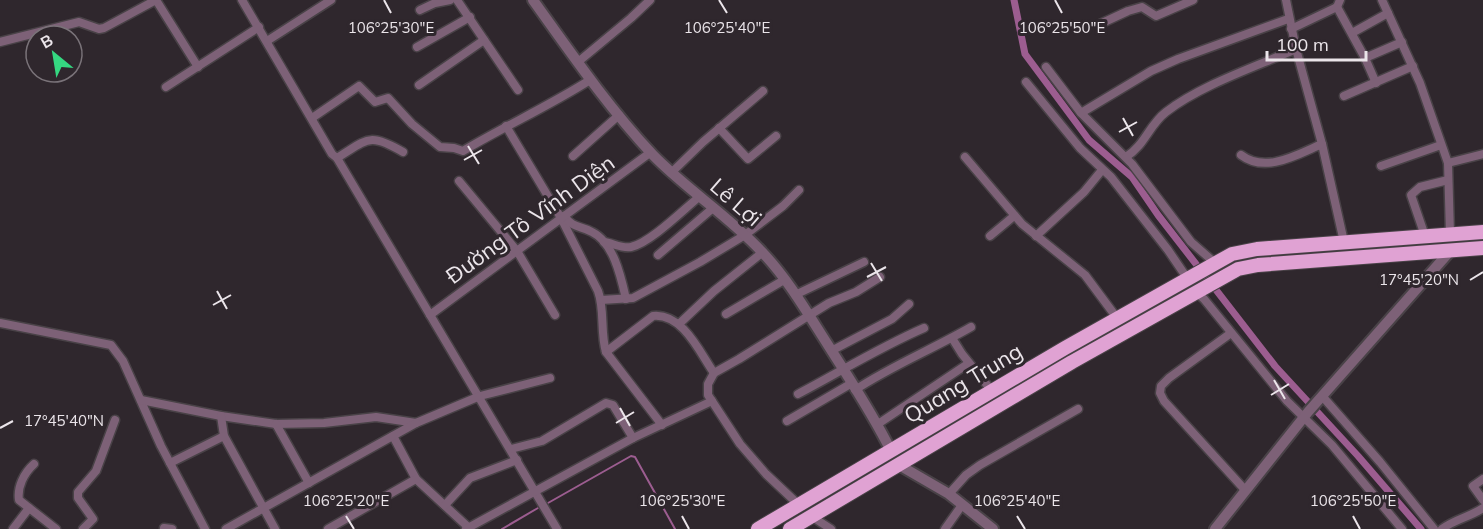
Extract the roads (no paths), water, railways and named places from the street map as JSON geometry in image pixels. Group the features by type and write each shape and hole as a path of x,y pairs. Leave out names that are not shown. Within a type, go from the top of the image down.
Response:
{"highway":[{"path":"1212,264 1232,254 1257,249 1483,232"},
{"path":"1450,234 1451,250"},
{"path":"1310,244 1311,260 1483,248"},
{"name":"Quang Trung","path":"790,529 1072,362 1216,280 1238,269 1311,260"},
{"name":"Quang Trung","path":"758,529 1212,264"},
{"path":"1065,348 1072,362"},
{"path":"891,451 899,465"}],"street":[{"path":"0,42 79,22 99,29 104,28 156,0 198,67"},
{"path":"242,0 332,154 337,158 480,396 557,529"},
{"path":"267,40 331,0"},
{"path":"420,9 450,0"},
{"path":"457,0 518,90"},
{"name":"Lê Lợi","path":"533,0 590,80 651,152 671,173 763,252 844,370 878,424 891,451"},
{"path":"578,62 632,18 650,0"},
{"path":"1100,24 1143,7 1156,16 1193,0"},
{"path":"1286,0 1288,19 1322,144 1344,242"},
{"path":"1382,0 1428,102 1448,163 1450,234"},
{"path":"1291,29 1338,3 1376,83"},
{"path":"1352,33 1388,13"},
{"path":"417,47 470,17"},
{"path":"1081,113 1151,71 1288,19"},
{"path":"166,87 258,27"},
{"path":"418,85 484,40"},
{"path":"1365,58 1402,42"},
{"path":"1126,157 1142,144 1163,114 1183,100 1296,49"},
{"path":"1344,96 1413,66"},
{"path":"1047,67 1081,113 1126,157 1191,242 1212,264"},
{"path":"312,118 359,86 375,102 388,98 412,124 443,148 463,151 590,80"},
{"path":"1026,82 1080,148 1111,177 1189,277"},
{"path":"671,173 763,91"},
{"path":"573,156 619,115"},
{"path":"506,126 562,217 601,300 602,339 606,352 662,425"},
{"path":"719,128 748,159 776,136"},
{"path":"337,158 370,139 380,139 403,152"},
{"path":"1241,155 1249,161 1276,162 1322,144"},
{"path":"1381,166 1441,145"},
{"name":"Đường Tô Vĩnh Diện","path":"430,315 651,152"},
{"path":"1448,163 1483,154"},
{"path":"965,157 1014,216 1082,272 1117,318"},
{"path":"1036,236 1084,192 1102,170"},
{"path":"1425,236 1411,195 1420,187 1448,180"},
{"path":"459,181 517,251 555,315"},
{"path":"601,300 626,299 641,294 745,235 783,206 799,190"},
{"path":"604,242 628,248 637,245 665,226 699,197"},
{"path":"658,255 713,208"},
{"path":"990,236 1014,216"},
{"path":"562,217 572,225 592,232 604,242 616,264 626,299"},
{"path":"1218,528 1306,414 1451,250"},
{"path":"679,324 714,291 763,252"},
{"path":"795,296 864,262"},
{"path":"799,505 744,450 712,401 708,388 714,373 808,315 867,286 880,277"},
{"path":"726,314 784,280"},
{"path":"1197,291 1287,401 1306,414 1402,529"},
{"path":"831,351 892,319 909,304"},
{"path":"606,352 653,316 660,316 679,324 714,373"},
{"path":"0,323 111,345 123,362 170,463 205,529"},
{"path":"787,421 971,327"},
{"path":"798,394 874,351 924,328"},
{"path":"1231,333 1169,378 1161,386 1160,393 1164,401 1246,491"},
{"path":"952,338 992,391"},
{"path":"878,424 969,363"},
{"path":"226,529 416,423 480,396 550,378"},
{"path":"1322,398 1380,462 1434,529"},
{"path":"141,400 276,424 324,423 376,417 416,423"},
{"path":"393,436 416,479 467,528 633,438 712,401"},
{"path":"511,449 542,441 606,403 613,405 633,438"},
{"path":"949,494 966,475 980,465 1078,409"},
{"path":"221,416 224,436 275,529"},
{"path":"83,529 93,519 78,498 78,492 96,471 115,420"},
{"path":"276,424 309,483"},
{"path":"170,463 224,436"},
{"path":"445,505 470,478 517,459"},
{"path":"34,464 24,476 19,500 56,529"},
{"path":"899,465 949,494 993,529"},
{"path":"328,529 416,479"},
{"path":"1483,479 1473,486 1483,500"},
{"path":"945,529 962,505"},
{"path":"13,529 29,508"},
{"path":"1442,529 1483,508"},
{"path":"812,516 831,529"}],"waterway":[{"path":"1014,0 1025,54 1089,140 1132,177 1158,215 1275,366 1421,529"},
{"path":"548,503 631,456 635,457 675,529"},
{"path":"502,529 538,508"}]}
